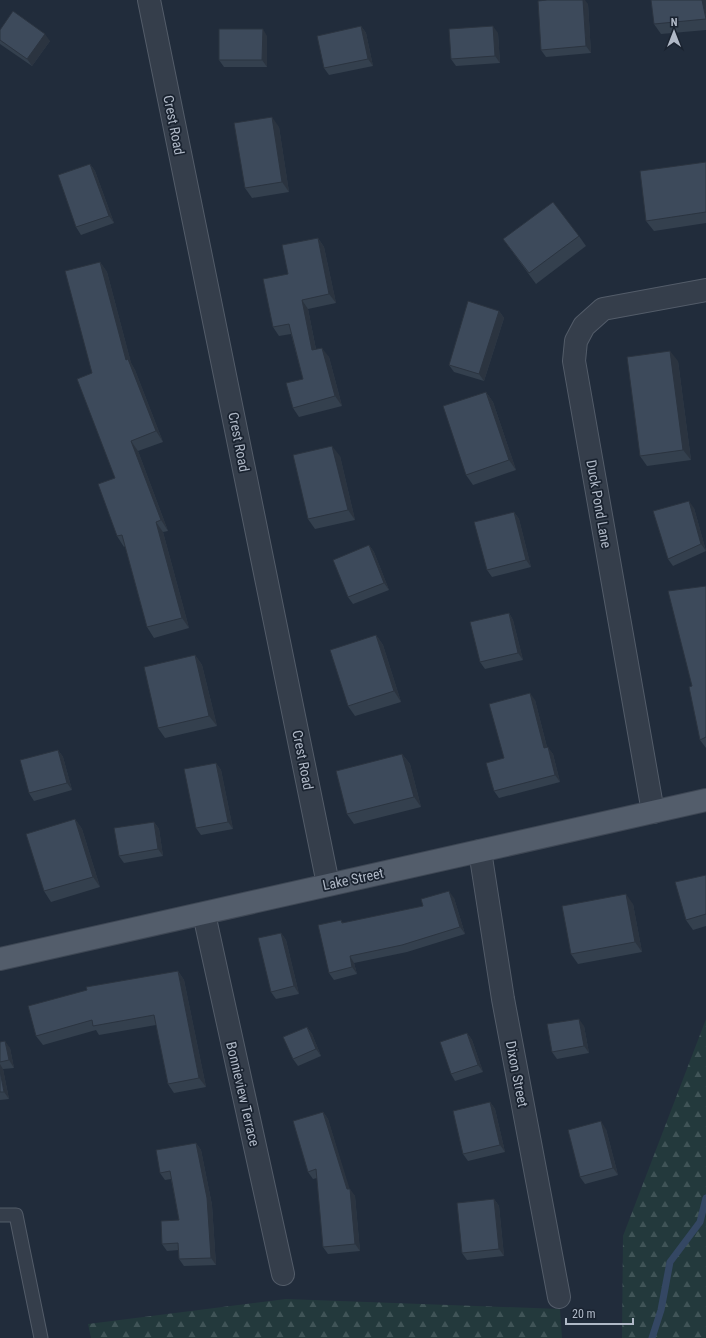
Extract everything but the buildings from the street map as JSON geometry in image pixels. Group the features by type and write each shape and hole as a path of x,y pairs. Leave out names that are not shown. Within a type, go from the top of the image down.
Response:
{"main road":[{"name":"Lake Street","path":"0,958 204,914 328,884 706,800"}],"street":[{"name":"Crest Road","path":"149,0 328,884"},
{"name":"Duck Pond Lane","path":"653,812 574,361 576,341 584,326 603,309 706,290"},
{"name":"Dixon Street","path":"480,851 503,999 559,1297"},
{"name":"Bonnieview Terrace","path":"204,914 283,1274"}],"lane":[{"path":"0,1215 16,1215 41,1338"}],"green space":[{"path":"706,1019 706,1338 622,1338 623,1236"},
{"path":"286,1299 560,1309 562,1338 91,1338 88,1324"}],"waterway":[{"path":"652,1338 661,1310 670,1262 700,1222 706,1198"}]}
